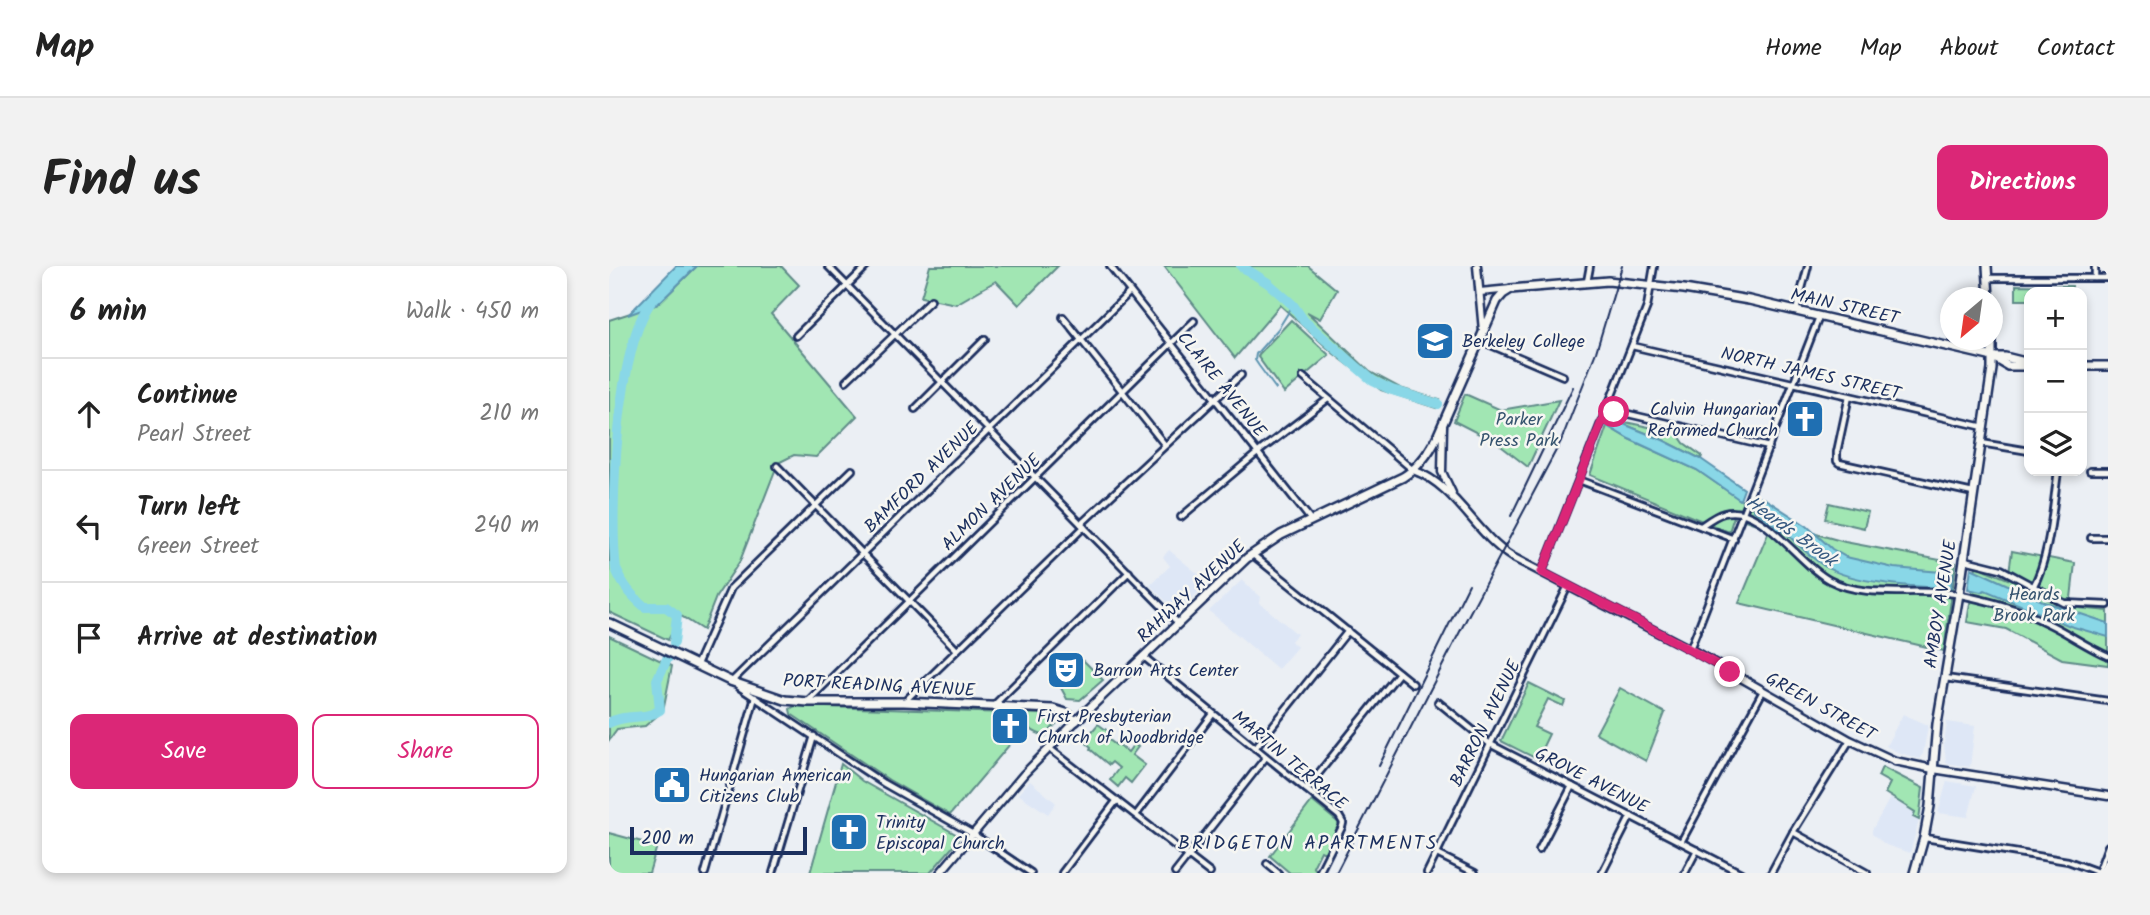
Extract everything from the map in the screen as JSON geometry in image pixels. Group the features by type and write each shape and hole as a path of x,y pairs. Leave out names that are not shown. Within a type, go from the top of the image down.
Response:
{"main road":[{"path":"1984,266 1988,287"},
{"name":"MAIN STREET","path":"1511,289 1587,282 1622,282 1719,294 1993,358 2008,366 2024,364"},
{"name":"RAHWAY AVENUE","path":"1076,721 1253,554 1281,535 1413,470 1427,455 1443,424 1499,299 1505,291 1511,289"},
{"name":"AMBOY AVENUE","path":"1914,873 1930,806 1936,733 1984,427 1992,350"},
{"path":"2087,366 2108,366"},
{"name":"PORT READING AVENUE","path":"609,623 730,681 785,699 1060,710 1076,721"}],"street":[{"path":"828,266 1178,624"},
{"path":"796,336 867,266"},
{"name":"CLAIRE AVENUE","path":"1110,266 1311,520"},
{"path":"1477,266 1483,331"},
{"path":"1587,282 1590,266"},
{"path":"1542,572 1649,303 1654,266"},
{"path":"1796,311 1808,266"},
{"path":"2095,266 2095,278"},
{"path":"1987,278 2108,278"},
{"name":"MAIN STREET","path":"1480,292 1511,289"},
{"name":"BAMFORD AVENUE","path":"730,681 1131,292"},
{"path":"846,381 931,300"},
{"path":"1690,649 1819,316"},
{"path":"1063,317 1165,445"},
{"name":"ALMON AVENUE","path":"808,702 1194,321"},
{"path":"915,409 985,339"},
{"path":"1479,340 1563,376"},
{"name":"NORTH JAMES STREET","path":"1632,346 1984,427"},
{"path":"904,702 1082,525 1241,375"},
{"path":"1303,377 1413,470"},
{"path":"1849,396 1837,452 1839,463 1973,493"},
{"path":"1181,517 1328,398"},
{"path":"1607,409 1769,447"},
{"path":"1443,424 1442,472 1461,506"},
{"path":"1981,443 2024,450"},
{"path":"778,466 957,650"},
{"path":"697,664 731,587 852,470"},
{"name":"GREEN STREET","path":"1413,470 1438,483 1499,548 1887,758 1933,769 2108,796"},
{"path":"2089,471 2108,471"},
{"path":"2033,587 2040,575 2044,559 2057,476"},
{"path":"1579,480 1734,539"},
{"path":"1702,526 1726,512 1743,514 1766,526 1815,572 1831,581 1864,590 1959,591 2027,613 2108,656"},
{"path":"2091,538 2108,538"},
{"path":"1253,554 1413,684"},
{"path":"1963,564 2001,569 2064,603 2108,605"},
{"path":"993,706 1129,572"},
{"name":"BARRON AVENUE","path":"1427,873 1568,586"},
{"path":"1255,748 1348,631"},
{"name":"MARTIN TERRACE","path":"1144,657 1339,816 1343,823 1319,873"},
{"path":"1306,789 1399,673"},
{"path":"1945,678 2108,701"},
{"path":"730,681 883,783 973,834 1031,873"},
{"path":"1681,842 1763,691"},
{"path":"705,873 755,698"},
{"path":"784,717 785,699"},
{"name":"GROVE AVENUE","path":"1438,702 1490,744 1741,873"},
{"path":"1136,815 1213,714"},
{"name":"RAHWAY AVENUE","path":"940,873 1048,748 1076,721"},
{"path":"773,873 814,736"},
{"path":"1771,873 1850,740"},
{"path":"1048,748 1210,873"},
{"path":"1175,873 1266,757"},
{"path":"1539,850 1572,786"},
{"path":"1062,873 1117,800"},
{"path":"1602,873 1631,816"},
{"path":"1793,832 1867,873"},
{"path":"1924,838 2068,861 2098,873 2108,846"},
{"path":"1685,873 1697,850"},
{"path":"1437,854 1475,873"},
{"path":"1267,864 1277,873"}],"shaded area":[{"path":"1169,550 1209,583 1177,612 1150,585 1170,566 1163,557"},
{"path":"1242,580 1261,597 1260,603 1297,634 1291,641 1297,647 1278,669 1209,611"},
{"path":"1903,714 1928,725 1923,754 1919,759 1886,746"},
{"path":"1947,722 1975,726 1970,767 1946,763 1944,744"},
{"path":"1030,781 1056,803 1048,814 1018,794"},
{"path":"1947,781 1976,786 1968,817 1938,813"},
{"path":"1890,798 1915,813 1913,817 1919,820 1910,853 1886,845 1872,834"}],"green space":[{"path":"697,266 781,266 799,285 771,314 857,416 816,457 794,455 778,463 740,561 716,597 703,630 681,616 668,640 609,612 609,320 658,304"},
{"path":"930,266 1058,266 1019,305 996,281 956,304 921,297"},
{"path":"1164,266 1308,266 1337,290 1320,319 1307,312 1370,372 1400,388 1440,400 1436,408 1381,390 1333,353 1280,305 1235,358"},
{"path":"2016,285 2072,286 2024,287 2024,300 2016,300"},
{"path":"1291,320 1329,355 1284,393 1258,357"},
{"name":"Parker Press Park","path":"1465,394 1501,410 1559,400 1528,467 1497,443 1454,421"},
{"path":"1611,419 1677,433 1684,443 1702,456 1701,459 1663,440"},
{"path":"1607,426 1697,470 1773,522 1845,542 1956,563 1944,651 1739,603 1769,531 1734,516 1729,532 1590,475"},
{"path":"1829,503 1868,512 1864,528 1825,519"},
{"name":"Heards Brook Park","path":"2012,551 2075,563 2070,607 2108,611 2108,665 2062,659 2006,629 1967,622 1976,566 2008,579"},
{"path":"609,636 672,666 663,711 645,726 617,729 609,740"},
{"path":"1084,661 1103,680 1080,700 1067,699 1054,675 1057,673 1066,682"},
{"path":"1529,683 1565,701 1563,706 1548,699 1534,727 1549,734 1537,759 1501,741"},
{"path":"1620,688 1665,713 1646,761 1596,733"},
{"path":"795,706 1007,713 994,731 1011,743 950,815 889,780 791,714 790,709"},
{"path":"1010,713 1050,714 1058,722 1045,736 1030,729"},
{"path":"1098,724 1109,732 1105,737 1128,752 1134,744 1138,747 1132,755 1145,765 1131,783 1125,778 1118,787 1110,780 1119,768 1112,762 1109,765 1084,741"},
{"path":"841,764 862,781 959,836 957,842 930,873 810,873"},
{"path":"1882,767 1923,788 1919,820 1913,817 1915,812 1885,793 1890,783 1878,776"},
{"path":"1312,801 1340,824 1325,853 1321,851 1313,867 1317,870 1315,873 1290,873 1270,856"},
{"path":"609,833 657,846 649,873 609,873"}],"water":[{"path":"676,266 697,266 658,304 628,315"},
{"path":"1611,419 1701,459 1744,489 1740,500 1697,470 1607,426"},
{"path":"1758,497 1807,526 1832,549 1846,557 1894,568 1953,573 1951,587 1885,583 1836,572 1818,562 1783,530 1781,533 1775,529 1775,525 1753,510"},
{"path":"1971,568 2045,602 2108,623 2108,637 2070,626 1985,590 1981,592 1968,589"}],"waterway":[{"name":"Heards Brook","path":"1241,266 1268,283 1293,305 1304,321 1373,381 1392,390 1438,404"},
{"path":"655,297 642,318 631,349 624,387 615,471 614,544 616,569 632,595 645,607 666,607 677,615 674,643"},
{"path":"1276,389 1255,360 1256,354 1278,329 1293,305"},
{"path":"609,723 660,710 657,680 668,657"}],"railway":[{"path":"1336,873 1561,441 1596,352 1622,266"},
{"path":"1511,516 1573,387"},
{"path":"1379,766 1469,584"}],"place":[{"name":"Berkeley College","path":"1435,341"},
{"name":"Calvin Hungarian Reformed Church","path":"1805,419"},
{"name":"Barron Arts Center","path":"1066,670"},
{"name":"First Presbyterian Church of Woodbridge","path":"1010,726"},
{"name":"Hungarian American Citizens Club","path":"672,785"},
{"name":"Trinity Episcopal Church","path":"849,832"}],"district":[{"name":"BRIDGETON APARTMENTS","path":"1308,842"}],"route":[{"path":"1614,412 1607,409 1542,572 1730,672"}]}
